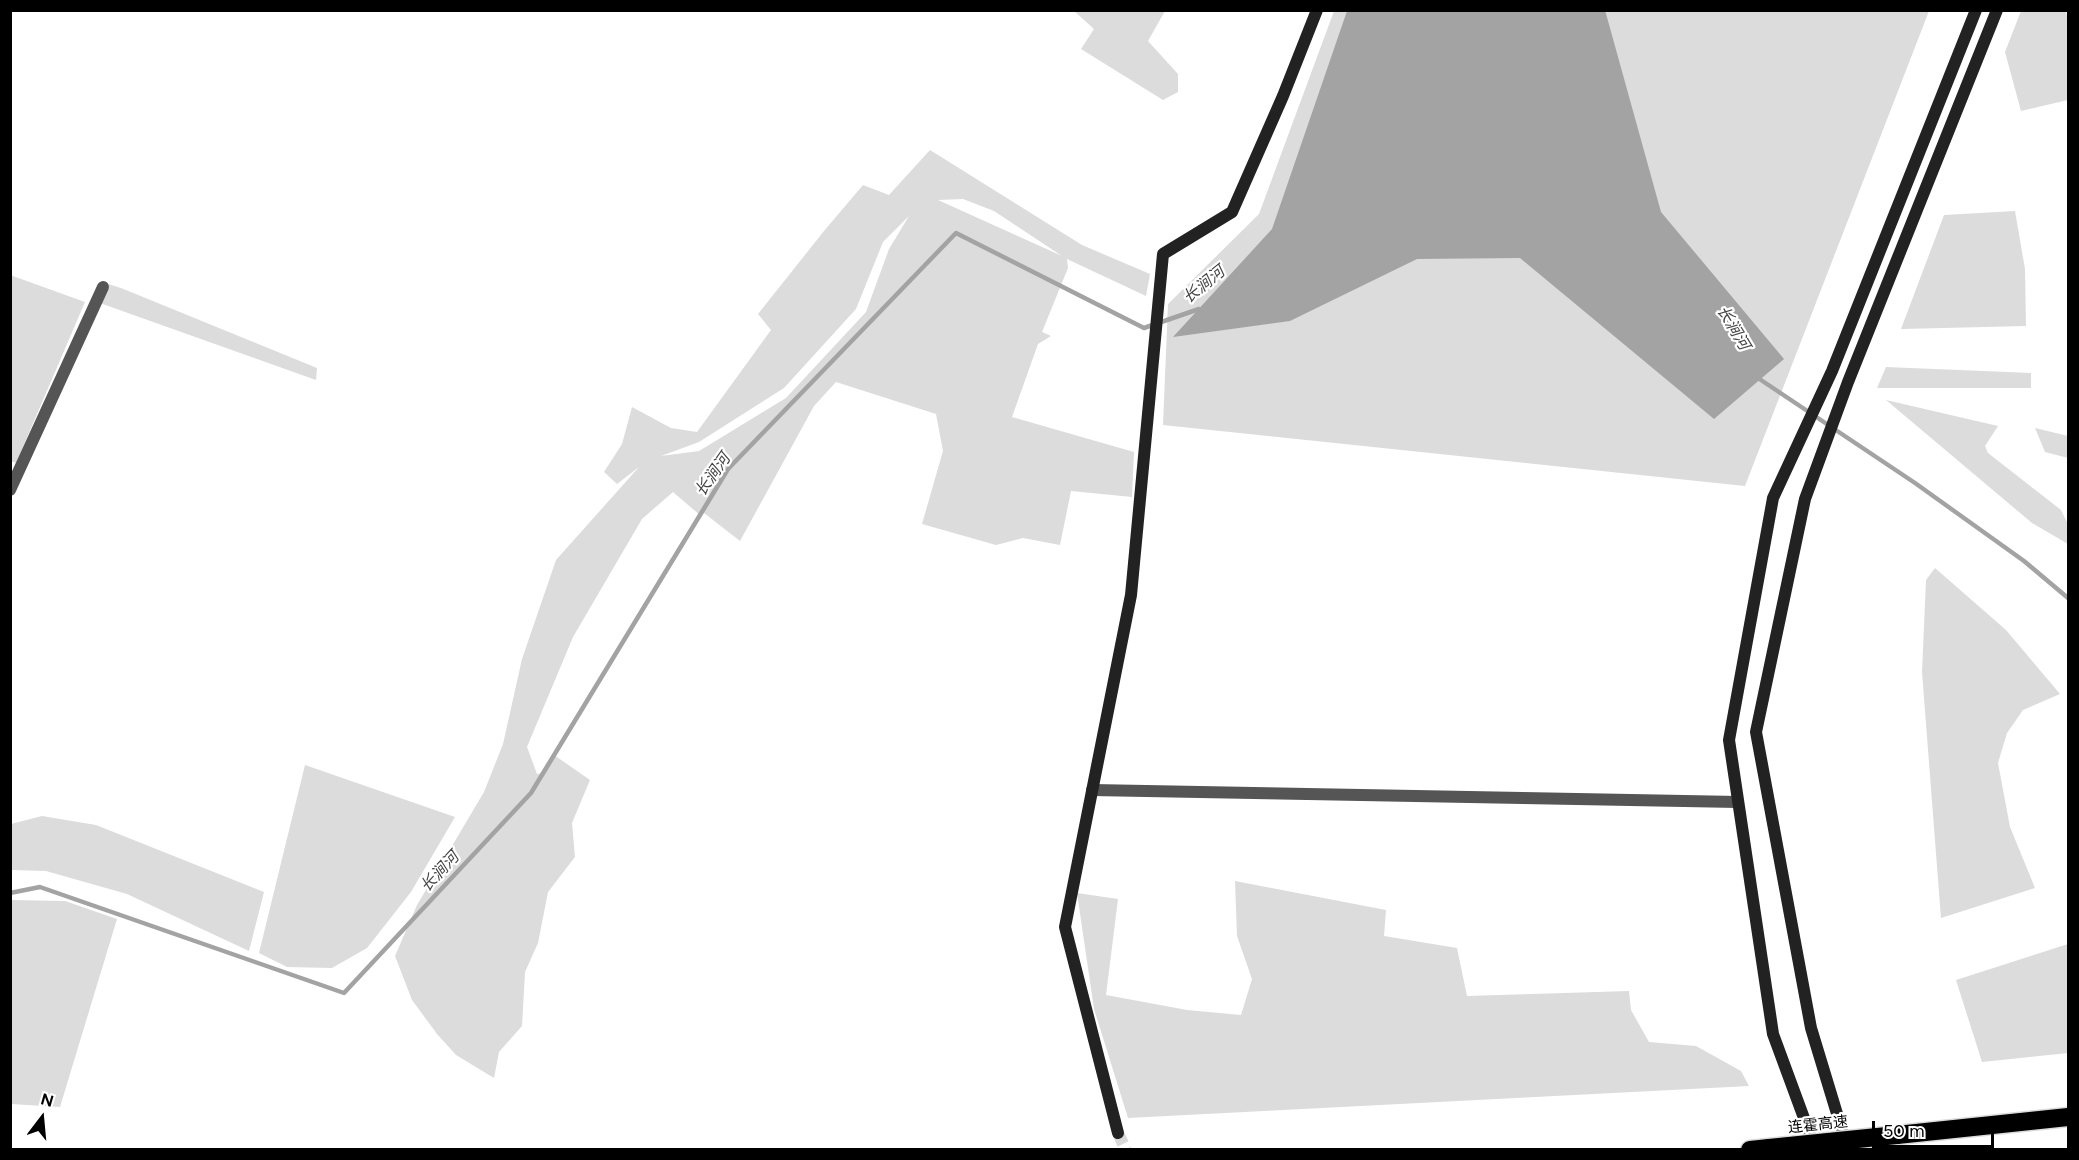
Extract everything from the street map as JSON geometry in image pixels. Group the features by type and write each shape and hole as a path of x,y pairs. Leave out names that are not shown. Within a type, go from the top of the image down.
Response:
{"highway":[{"name":"连霍高速","path":"1750,1149 2068,1117"}],"main road":[{"path":"1118,1133 1065,927 1131,595 1162,254 1232,212 1283,96 1317,10"},
{"path":"1816,1149 1773,1034 1729,740 1773,498 1832,371 1976,10"},
{"path":"1848,1149 1811,1028 1756,732 1805,500 1848,382 1997,10"}],"street":[{"path":"10,490 103,287"},
{"path":"1092,790 1738,802"}],"shaded area":[{"path":"1074,11 1165,11 1148,41 1178,74 1178,92 1163,100 1081,49 1094,29"},
{"path":"1334,11 1929,11 1745,486 1163,425 1168,304 1259,214"},
{"path":"2021,11 2066,11 2068,100 2021,111 2005,52"},
{"path":"930,150 1082,245 1150,274 1146,296 1067,259 1068,268 1042,332 1051,336 1038,344 1012,417 1134,452 1132,497 1071,491 1060,545 1023,538 996,545 922,524 943,451 936,414 836,382 814,406 740,541 704,513 701,516 673,492 642,519 573,637 527,747 537,774 544,773 554,755 590,780 572,823 575,857 548,892 538,943 525,972 522,1026 499,1052 494,1078 456,1055 437,1034 412,1000 395,956 417,905 484,792 503,744 522,659 556,560 639,467 617,484 604,472 622,444 632,407 671,428 697,432 771,330 758,314 824,231 863,185 889,195","holes":["963,199 994,211 1062,256 938,200","909,216 889,249 866,312 786,398 699,451 661,456 699,442 784,388 856,309 883,242"]},
{"path":"2015,211 2025,269 2026,326 1901,329 1944,215"},
{"path":"10,275 85,302 16,463 10,461"},
{"path":"105,283 317,368 316,380 97,302"},
{"path":"1886,367 2031,373 2031,388 1877,388"},
{"path":"1886,400 1998,426 1985,446 1988,453 2061,510 2068,524 2068,544 2032,523"},
{"path":"2035,428 2068,436 2068,458 2045,452"},
{"path":"1935,568 2006,630 2060,694 2023,710 2007,733 1998,763 2010,827 2035,888 1941,918 1922,672 1926,580"},
{"path":"305,765 455,817 411,892 367,948 332,968 287,967 259,953"},
{"path":"42,816 96,825 264,892 249,951 127,894 46,871 11,870 11,824"},
{"path":"1235,881 1386,910 1384,936 1457,948 1467,996 1629,991 1631,1010 1649,1042 1696,1046 1741,1071 1749,1086 1128,1118 1094,1009 1077,893 1118,899 1106,995 1187,1010 1241,1015 1252,979 1237,936"},
{"path":"10,900 65,901 117,919 60,1107 11,1104"},
{"path":"2068,944 2068,1053 1982,1062 1956,980"}],"water":[{"path":"1605,10 1661,212 1784,359 1714,419 1520,258 1417,259 1290,321 1173,337 1272,229 1347,11"}],"waterway":[{"name":"长涧河","path":"10,893 40,887 344,993 531,793 728,469 956,233 1144,328 1199,309"},
{"name":"长涧河","path":"1755,376 1915,483 2024,561 2068,598"}],"tunnel":[{"path":"1118,1133 1126,1150"}]}
